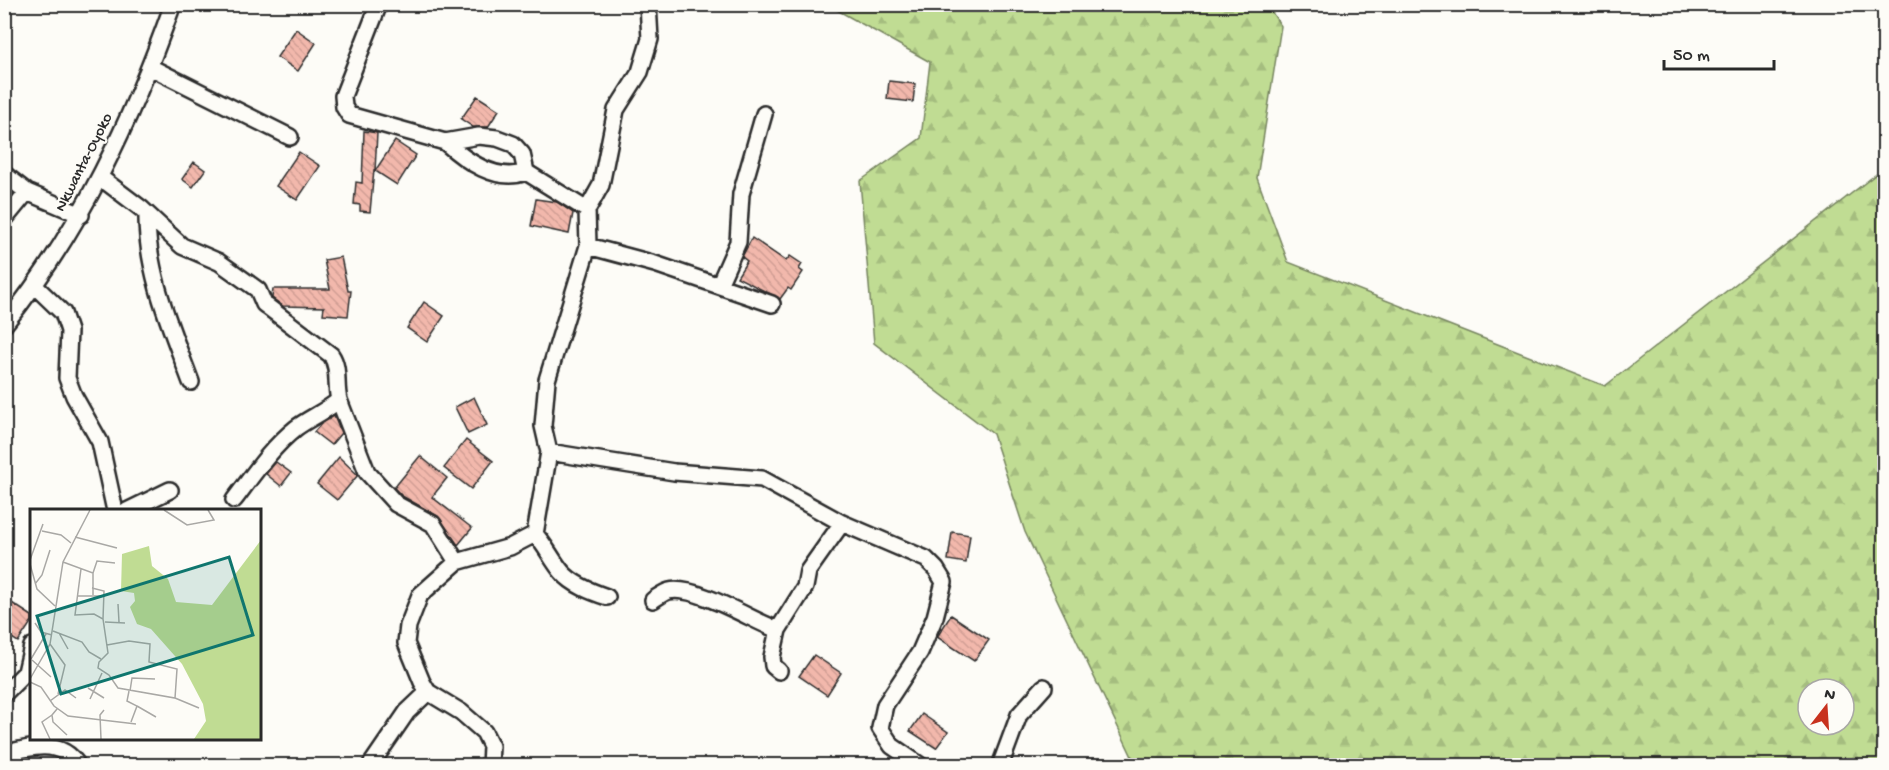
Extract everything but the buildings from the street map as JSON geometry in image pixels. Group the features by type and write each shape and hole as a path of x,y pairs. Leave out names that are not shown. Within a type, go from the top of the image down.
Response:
{"street":[{"name":"Nkwanta-Oyoko","path":"4,325 36,286 81,215 101,178 150,67 173,4"},
{"path":"380,4 343,96 344,107 349,115 446,142 479,136 513,144 522,154 526,172 587,210"},
{"path":"535,534 549,452 543,426 547,380 588,246 587,210 601,185 616,110 640,72 650,39 646,5"},
{"path":"150,67 290,137"},
{"path":"719,285 738,242 741,194 764,114"},
{"path":"446,142 465,160 484,170 517,175 526,172"},
{"path":"4,174 27,192 81,215"},
{"path":"101,178 147,214 182,246 219,262 258,290 264,304 331,355 336,362 336,389 339,400 367,471 396,504 433,524 457,562"},
{"path":"4,220 27,192"},
{"path":"147,214 146,240 163,305 191,382"},
{"path":"588,246 719,285 772,304"},
{"path":"36,286 63,313 69,331 68,378 74,396 100,442 115,509"},
{"path":"234,500 279,443 298,426 323,414 339,400"},
{"path":"549,452 652,469 762,479 842,523 926,559 944,582 935,617 920,652 885,705 879,728 892,746 921,765"},
{"path":"129,509 170,490"},
{"path":"779,671 773,666 772,657 778,630 805,587 808,571 842,523"},
{"path":"490,765 490,747 484,732 461,712 428,692 406,643 408,626 420,596 429,585 457,562 510,547 535,534"},
{"path":"535,534 548,548 563,573 591,591 608,597"},
{"path":"653,600 670,591 699,596 738,609 760,624 778,630"},
{"path":"4,694 26,672 30,655"},
{"path":"1000,765 1019,715 1044,687"},
{"path":"370,765 407,712 428,692"},
{"path":"4,754 34,746 49,746 68,754 78,765"}],"green space":[{"path":"828,5 1267,5 1281,26 1257,178 1288,262 1605,386 1884,168 1884,765 1136,765 1025,532 993,434 874,343 860,181 921,138 930,62"}]}
